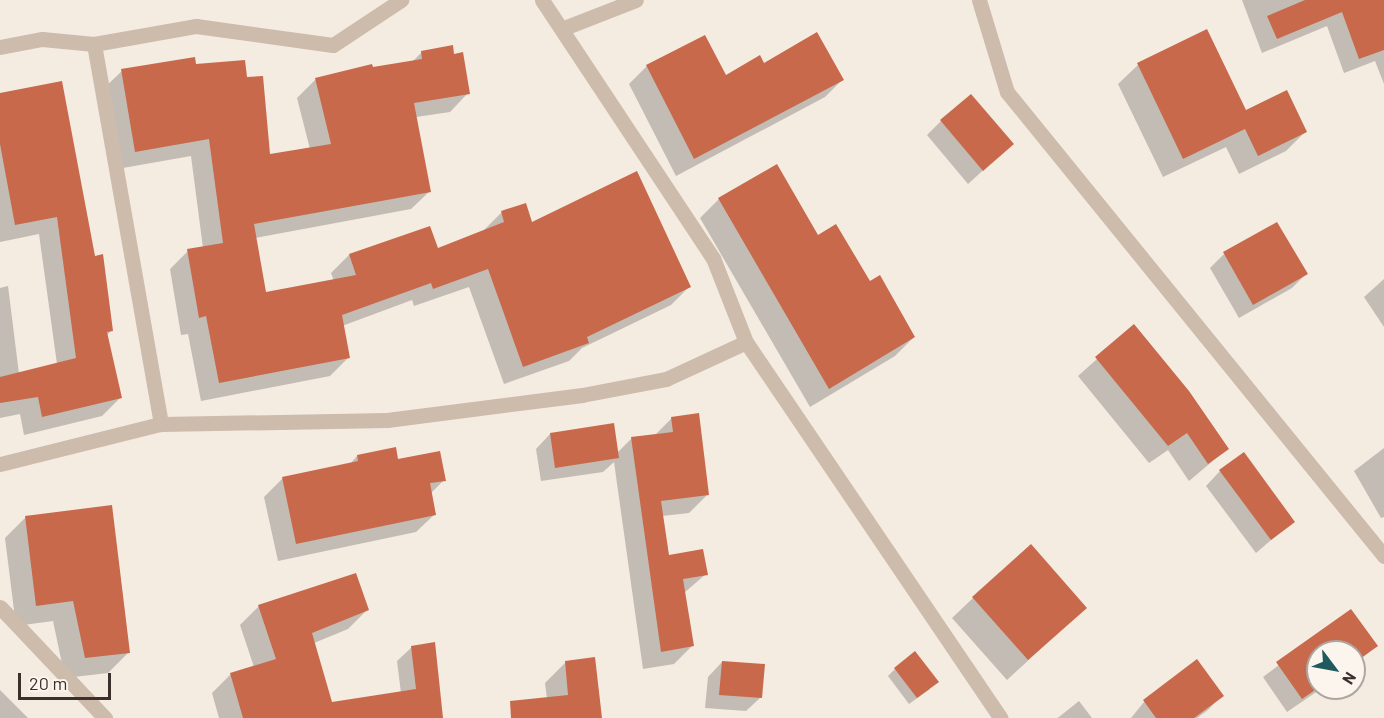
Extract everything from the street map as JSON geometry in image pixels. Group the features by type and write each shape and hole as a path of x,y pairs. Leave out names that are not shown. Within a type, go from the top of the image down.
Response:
{"street":[{"path":"0,46 42,39 94,44 196,26 333,45 401,0"},
{"path":"542,0 564,28 713,258 746,342 1001,718"},
{"path":"564,28 636,0"},
{"path":"979,0 1007,92 1383,553"},
{"path":"94,44 161,424"},
{"path":"0,464 161,424 387,420 582,395 666,380 746,342"},
{"path":"0,607 105,718"}],"building":[{"path":"1305,0 1384,0 1384,50 1359,59 1342,12 1277,39 1267,16"},
{"path":"1207,29 1246,110 1287,90 1307,132 1258,156 1245,129 1183,159 1137,63"},
{"path":"817,32 844,80 694,159 646,65 705,35 726,75 760,55 764,63"},
{"path":"453,45 454,54 463,52 470,94 414,103 431,192 254,224 266,292 356,275 349,254 430,226 438,248 504,222 501,211 526,203 532,222 637,171 691,287 587,337 589,343 523,367 488,269 433,289 431,283 342,315 350,358 219,383 206,316 199,318 187,249 223,243 209,139 135,152 121,69 195,57 196,64 245,60 247,77 263,76 270,154 331,144 315,78 372,64 373,67 422,59 421,51"},
{"path":"62,81 95,256 103,254 113,331 107,332 122,398 42,417 38,397 0,403 0,377 76,358 57,217 15,225 0,144 0,93"},
{"path":"971,94 1014,144 983,171 940,120"},
{"path":"777,164 818,235 836,224 870,281 880,275 915,337 829,389 718,198"},
{"path":"1277,222 1308,274 1253,305 1223,252"},
{"path":"1134,324 1189,391 1229,449 1208,464 1187,433 1168,446 1095,357"},
{"path":"699,413 709,495 661,501 669,555 703,549 708,575 683,579 694,646 661,652 631,437 673,432 671,417"},
{"path":"614,423 619,458 555,468 550,433"},
{"path":"396,447 398,459 440,451 446,481 430,483 436,515 296,544 282,477 358,461 357,455"},
{"path":"1244,452 1295,522 1271,540 1219,470"},
{"path":"112,505 130,653 85,658 73,601 36,606 25,516"},
{"path":"1031,544 1087,608 1028,660 972,597"},
{"path":"356,573 369,610 312,633 332,702 416,689 411,646 435,642 443,718 243,718 230,673 276,659 258,605"},
{"path":"1351,609 1378,646 1366,654 1366,640 1307,640"},
{"path":"1306,641 1306,696 1302,699 1276,662"},
{"path":"915,651 939,682 917,698 894,668"},
{"path":"595,657 602,718 511,718 510,701 568,695 565,661"},
{"path":"1197,659 1224,696 1194,718 1156,718 1143,700"},
{"path":"722,661 765,664 762,698 719,695"}]}
